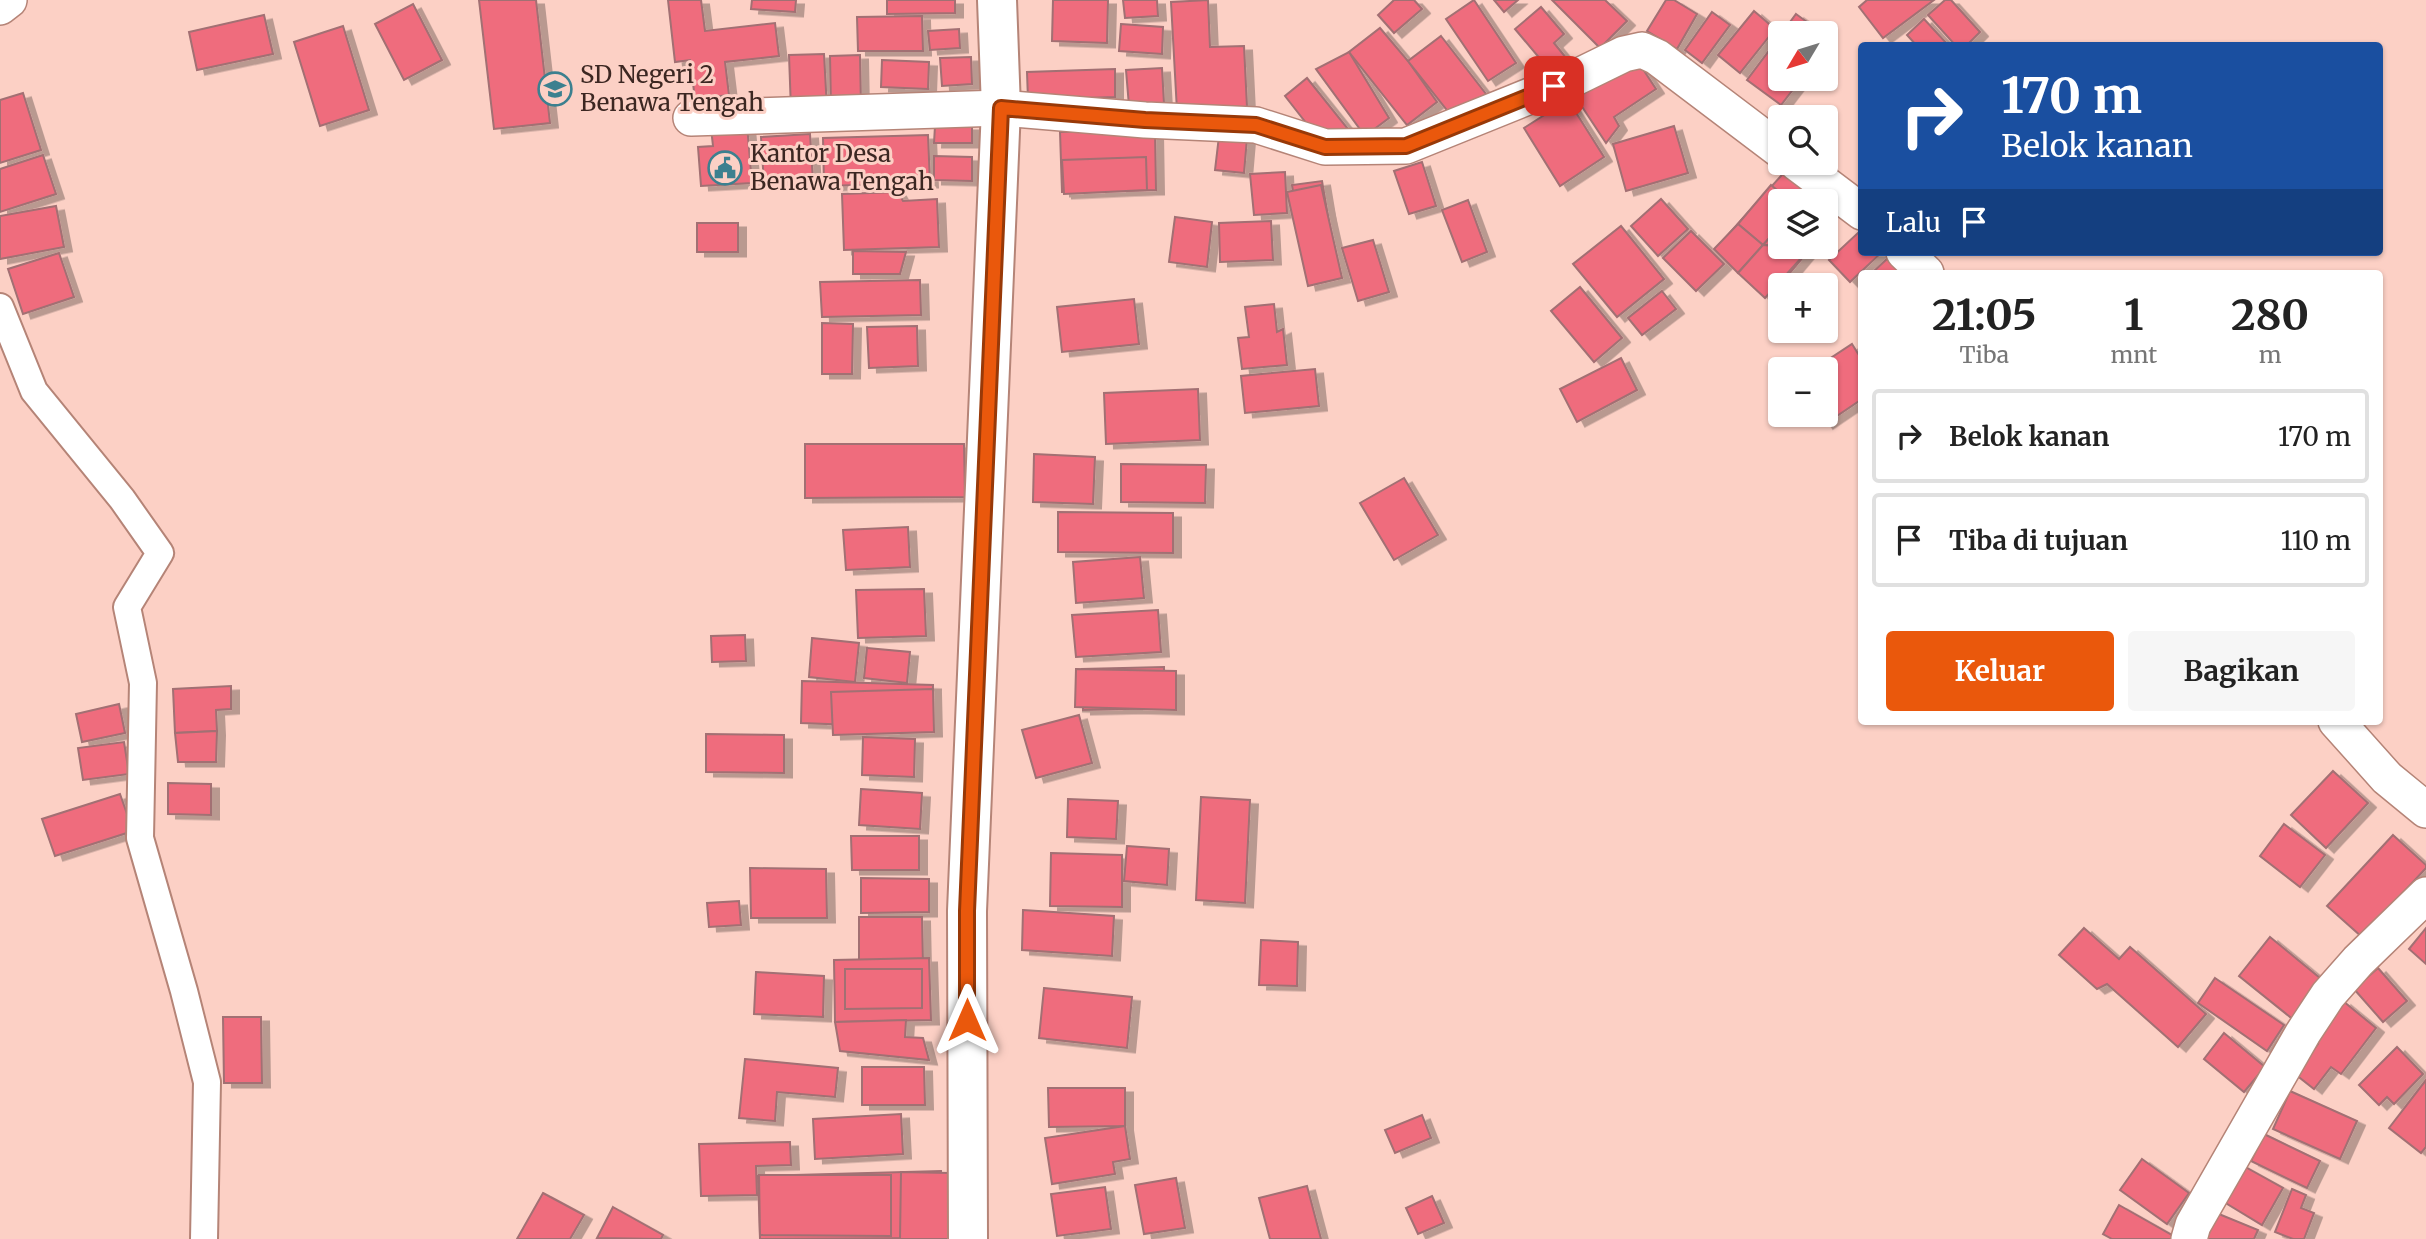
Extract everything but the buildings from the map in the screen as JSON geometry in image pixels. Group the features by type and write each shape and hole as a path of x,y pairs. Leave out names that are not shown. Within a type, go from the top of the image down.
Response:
{"main road":[{"path":"968,1239 967,911 1001,108 997,0"}],"street":[{"path":"0,7 9,0"},
{"path":"691,118 1001,108 1145,120 1256,125 1325,147 1406,146 1577,76 1623,54 1642,50 1657,57 1768,141"},
{"path":"1813,175 1858,209"},
{"path":"1908,256 1923,270"},
{"path":"0,307 34,391 122,499 160,553 127,607 143,683 140,838 207,1082 204,1239"},
{"path":"2340,725 2387,778 2426,810"},
{"path":"2189,1239 2193,1225 2303,1033 2328,995 2358,961 2426,895"}],"place":[{"name":"SD Negeri 2 Benawa Tengah","path":"555,89"},
{"name":"Kantor Desa Benawa Tengah","path":"725,168"}],"route":[{"path":"967,1020 967,911 1001,108 1145,120 1256,125 1325,147 1406,146 1554,86"}]}
